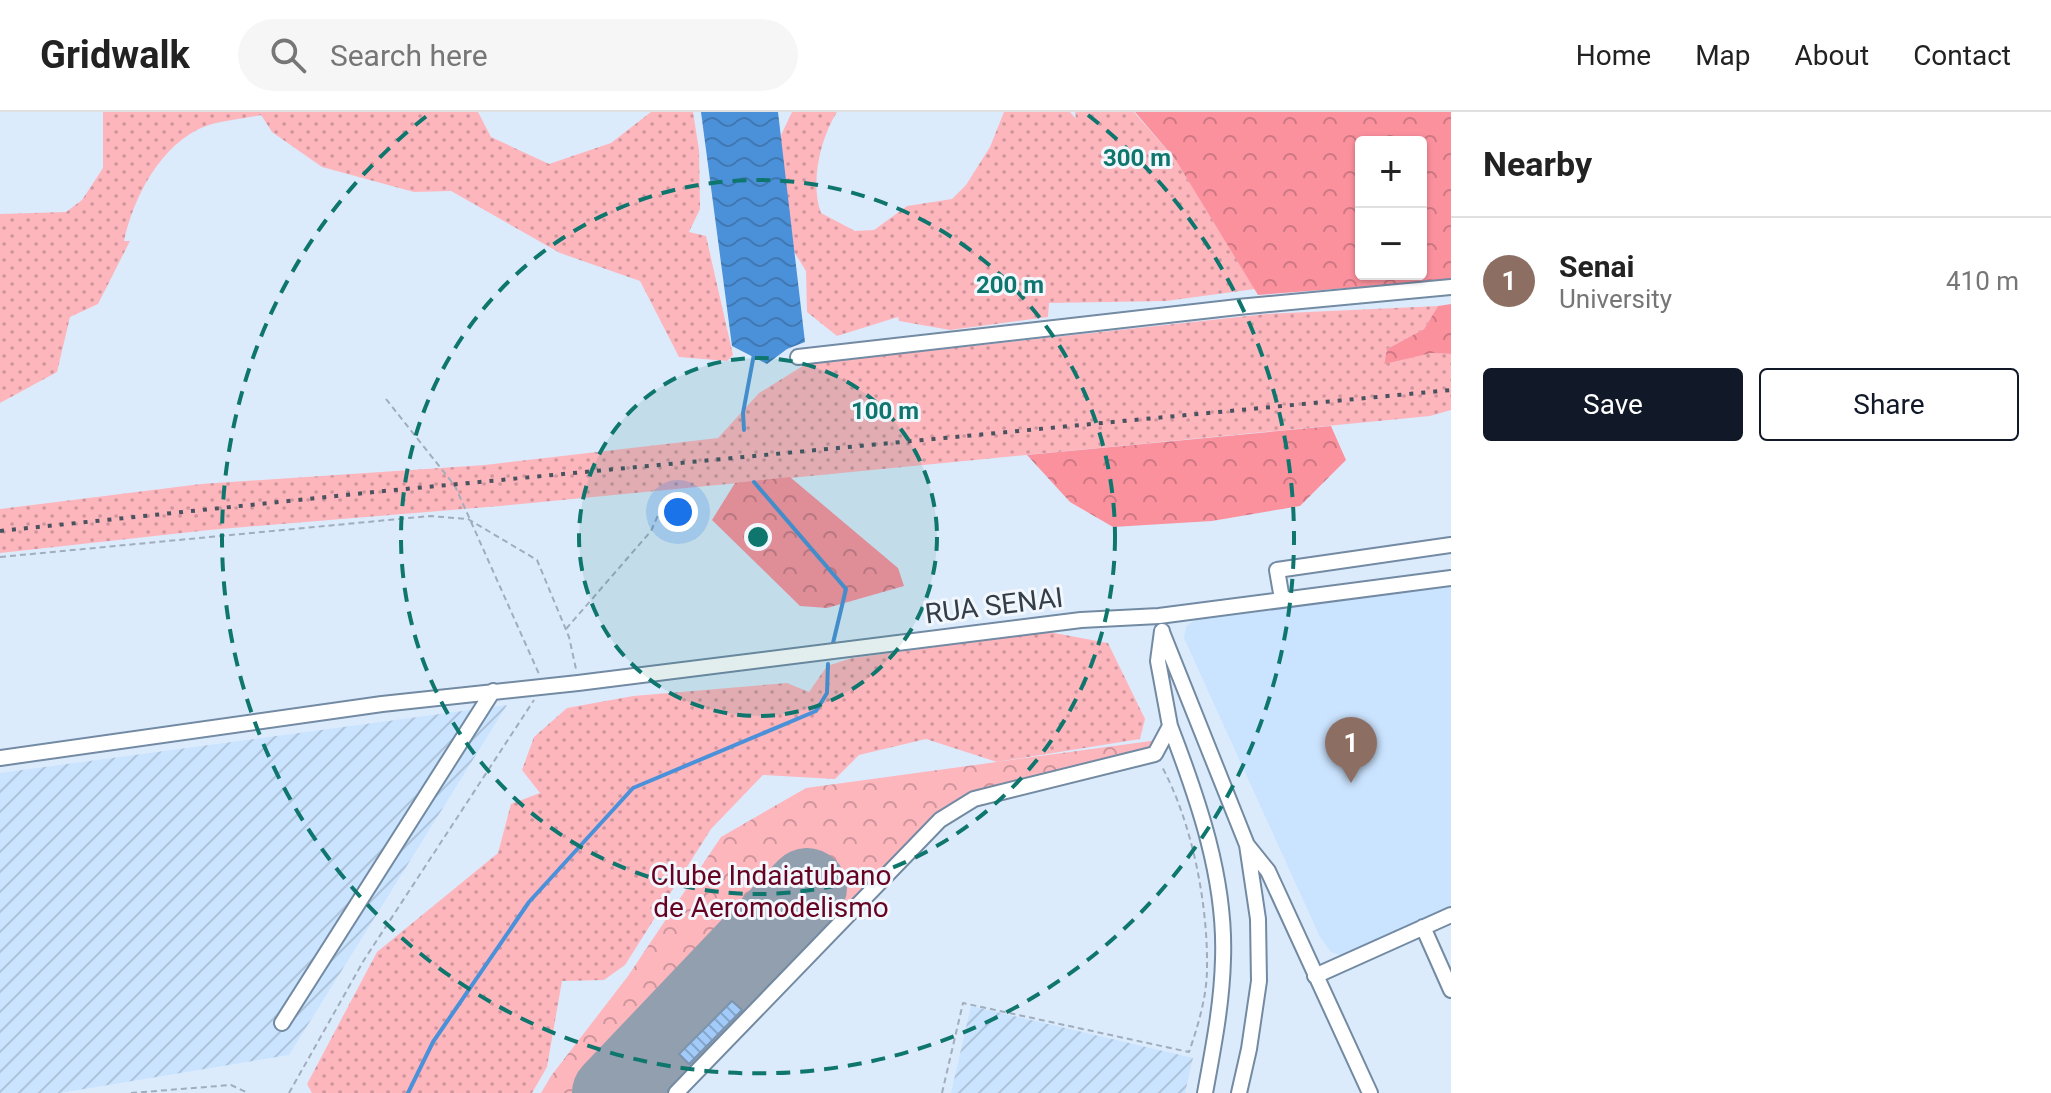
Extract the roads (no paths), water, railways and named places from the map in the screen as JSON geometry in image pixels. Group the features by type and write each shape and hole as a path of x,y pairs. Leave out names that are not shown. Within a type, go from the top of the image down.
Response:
{"street":[{"path":"798,357 1238,307 1451,287"},
{"path":"1282,599 1277,570 1451,545"},
{"name":"RUA SENAI","path":"0,758 382,704 578,683 1081,620 1160,623 1282,599 1451,578"},
{"path":"1160,623 1158,661 1170,726 1189,775 1221,900 1222,971 1218,1025 1205,1093"},
{"path":"1160,623 1247,845 1258,919 1259,981 1239,1093"},
{"path":"282,1023 493,691"},
{"path":"676,1093 940,820 974,799 1155,754 1170,726"},
{"path":"1247,845 1268,871 1370,1093"},
{"path":"1315,976 1451,915"},
{"path":"1423,927 1451,990"}],"water":[{"path":"701,112 778,112 805,342 787,349 767,364 732,346"}],"waterway":[{"path":"744,430 743,413 754,354"},
{"path":"754,482 846,589 833,643"},
{"path":"408,1093 433,1042 529,902 633,788 816,711 827,693 828,664"}],"railway":[{"path":"0,531 384,491 1451,390"}],"place":[{"name":"Senai","path":"1351,783"}],"park label":[{"name":"Clube Indaiatubano de Aeromodelismo","path":"771,891"}]}
